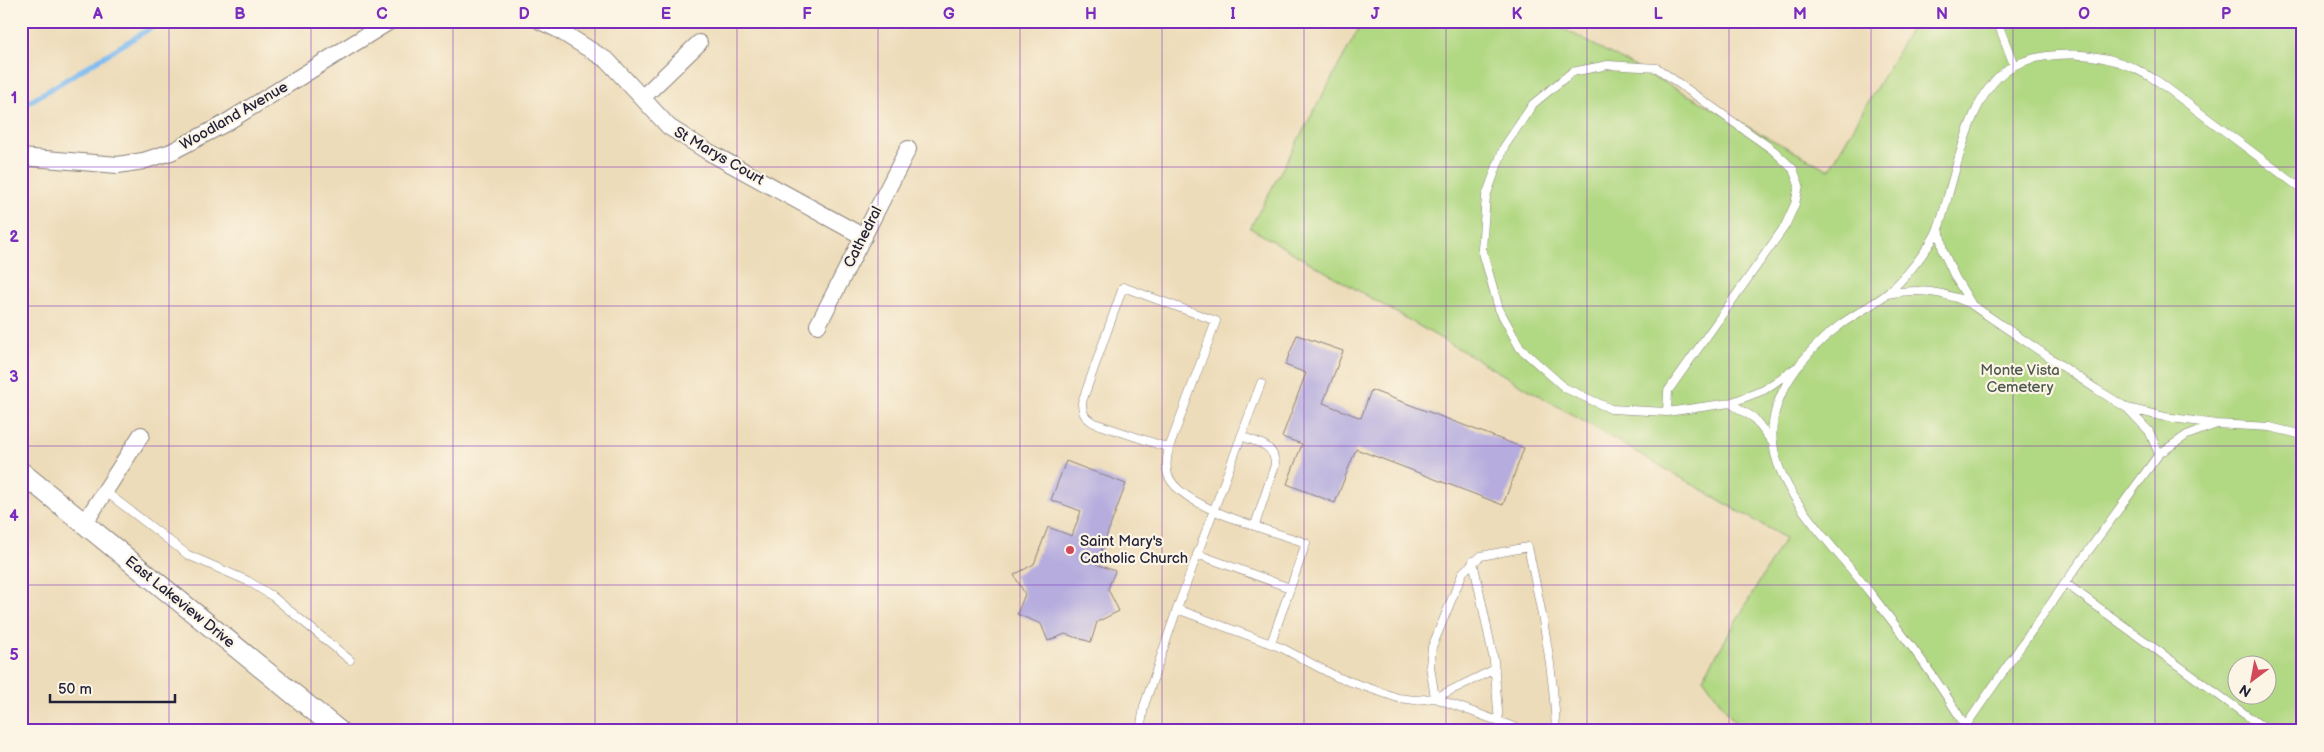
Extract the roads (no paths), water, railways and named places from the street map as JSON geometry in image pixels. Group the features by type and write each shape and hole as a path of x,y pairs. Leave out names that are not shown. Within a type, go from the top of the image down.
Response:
{"street":[{"name":"Woodland Avenue","path":"21,157 118,165 143,161 171,152 217,128 390,21"},
{"name":"St Marys Court","path":"540,21 557,29 608,61 669,127 707,151 864,237"},
{"path":"642,98 699,43"},
{"name":"Cathedral","path":"818,325 908,148"},
{"path":"84,524 141,435"},
{"name":"East Lakeview Drive","path":"21,472 339,731"}],"lane":[{"path":"1997,21 2014,65"},
{"path":"2216,424 2187,435 2159,454 2065,583 1965,729 1904,638 1804,510 1780,470 1773,443 1774,422 1779,402 1800,365 1813,349 1838,327 1886,294 1921,258 1940,228 1954,174 1977,111 1990,88 2001,75 2014,65 2037,58 2083,55 2105,58 2133,67 2175,93 2303,190"},
{"path":"1667,412 1668,391 1785,226 1795,204 1799,185 1793,169 1773,150 1657,68 1608,65 1572,72 1533,104 1504,147 1486,196 1482,248 1499,309 1520,348 1565,388 1611,409 1667,412 1730,403 1764,390 1800,365"},
{"path":"1940,228 1943,251 1955,277 1972,304"},
{"path":"1168,448 1094,423 1086,418 1082,412 1082,402 1123,287 1216,321 1168,448 1166,461 1168,474 1178,490 1196,503 1306,543 1270,643"},
{"path":"1886,294 1906,290 1924,291 1957,297 1972,304 2096,389 2128,408 2149,431 2159,454"},
{"path":"1140,731 1144,706 1177,608 1261,383"},
{"path":"1730,403 1754,418 1773,443"},
{"path":"2128,408 2216,424 2270,427 2303,435"},
{"path":"1242,436 1270,448 1275,458 1275,465 1255,525"},
{"path":"106,492 188,555 248,581 272,596 350,660"},
{"path":"1435,698 1430,666 1432,647 1463,572 1473,561 1481,556 1528,547 1542,614 1554,691 1556,731"},
{"path":"1198,554 1290,588"},
{"path":"1473,561 1481,590 1495,669 1500,723"},
{"path":"2065,583 2268,731"},
{"path":"1177,608 1270,643 1337,677 1398,698 1415,700 1435,698 1495,669"},
{"path":"1435,698 1525,731"}],"waterway":[{"path":"21,107 162,21"}],"place":[{"name":"Saint Mary's Catholic Church","path":"1070,550"}],"park label":[{"name":"Monte Vista Cemetery","path":"2020,378"}]}
